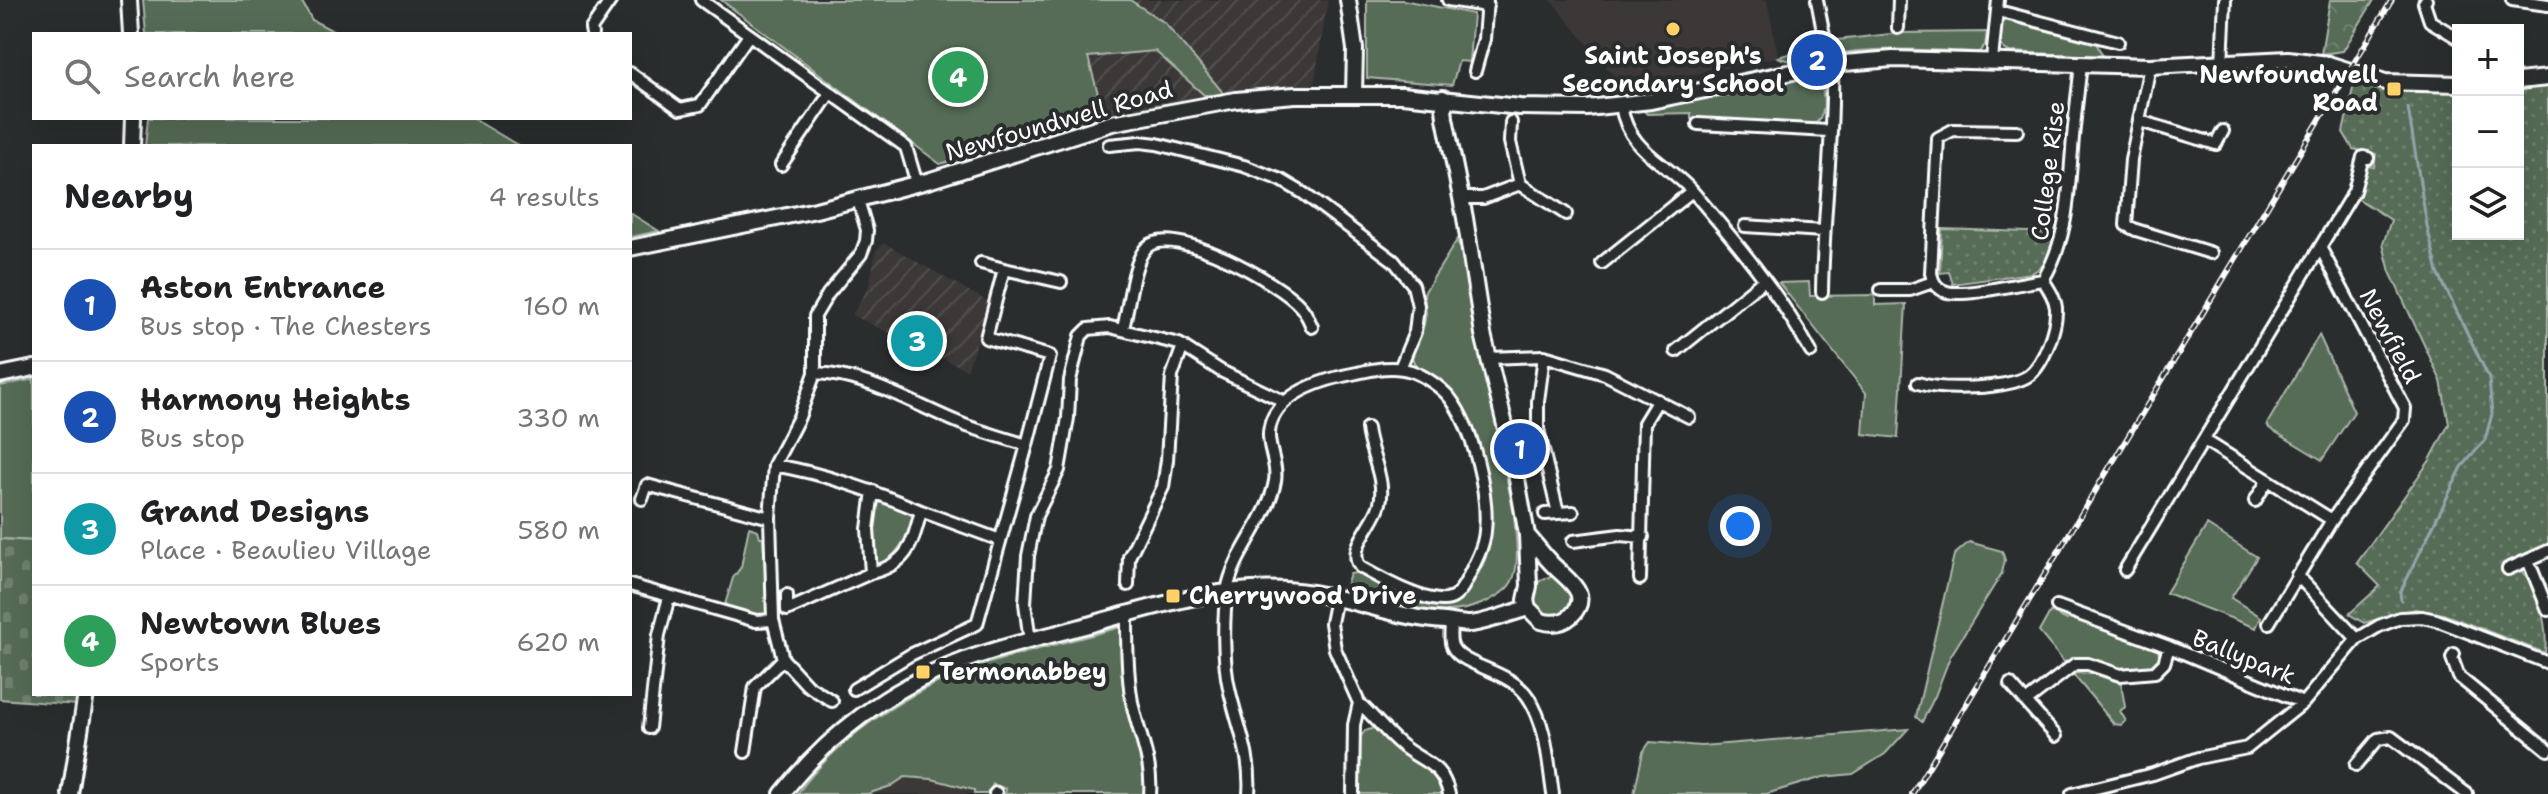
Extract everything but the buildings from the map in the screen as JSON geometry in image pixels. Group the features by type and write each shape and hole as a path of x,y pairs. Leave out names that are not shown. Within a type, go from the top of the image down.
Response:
{"main road":[{"path":"129,0 131,32"},
{"path":"1348,0 1355,49 1354,95"},
{"name":"Newfoundwell Road","path":"632,248 858,200 1112,123 1181,108 1295,95 1443,98 1546,108 1621,106 1832,64 1893,59 2150,66 2288,59 2328,64 2385,82 2452,84"},
{"path":"2524,80 2548,78"},
{"path":"1443,98 1489,358 1514,462 1527,535 1529,586 1526,600 1528,608 1541,621 1561,622 1576,608 1577,589 1527,535"},
{"path":"132,144 133,120"},
{"path":"0,375 32,368"},
{"path":"1529,586 1534,578 1545,572 1560,573"},
{"path":"782,794 819,751 875,707 910,686 960,662 1190,597 1227,591 1297,591 1410,618 1469,624 1528,608"},
{"path":"70,794 86,696"}],"street":[{"path":"592,32 611,0"},
{"path":"701,0 906,147 917,184"},
{"path":"1448,0 1487,3 1484,39 1475,71"},
{"path":"1817,0 1825,41"},
{"path":"1898,28 1899,0"},
{"path":"2222,64 2225,0"},
{"path":"2426,0 2424,3 2430,21 2452,34"},
{"path":"2512,0 2548,5"},
{"path":"1992,60 1998,6 2118,42"},
{"path":"632,74 680,109 700,105 749,35"},
{"path":"1822,292 1832,64"},
{"name":"College Rise","path":"2043,280 2056,259 2064,225 2081,64"},
{"path":"2150,66 2131,160 2126,225 2211,253"},
{"path":"781,165 830,93"},
{"path":"1621,106 1624,125 1632,138 1692,191 1790,313 1811,352"},
{"path":"2140,121 2216,144 2223,131"},
{"path":"1511,122 1510,142 1520,184 1566,214"},
{"path":"1698,124 1829,131"},
{"name":"College Rise","path":"1933,282 1938,138 1953,130 2017,131"},
{"path":"1109,145 1157,144 1263,172 1303,193 1374,245 1407,274 1417,294 1418,318 1400,368"},
{"path":"2125,570 2321,249 2354,191 2363,157 2368,158"},
{"path":"1461,198 1483,198 1520,184"},
{"path":"1602,263 1692,191"},
{"path":"832,701 807,685 783,659 773,620 770,518 774,465 799,417 815,373 815,316 819,306 861,254 866,241 867,230 858,200"},
{"path":"1745,226 1823,231"},
{"path":"1123,328 1137,263 1150,245 1165,241 1240,264 1289,296 1301,307 1312,327"},
{"name":"Newfield","path":"2269,623 2332,520 2404,420 2405,408 2321,249"},
{"path":"981,263 1061,282"},
{"path":"854,689 910,655 977,624 1050,356 986,338 1004,269"},
{"path":"1676,351 1764,280"},
{"path":"1881,290 1910,290 1933,282 1945,292 1956,293 2043,280 2051,292 2056,307 2055,321 2039,364 2031,374 2005,383 1954,389 1918,383"},
{"path":"1030,642 1025,603 1028,556 1036,516 1062,459 1074,354 1081,336 1088,329 1123,328 1183,346 1221,371 1283,401"},
{"path":"1128,585 1129,557 1163,487 1172,376 1183,346"},
{"path":"1489,358 1544,356 1605,374 1689,417"},
{"path":"1544,356 1538,429 1558,513"},
{"path":"1249,794 1247,752 1226,673 1227,591 1239,558 1263,515 1276,479 1269,435 1283,401 1344,375 1400,368 1430,381 1450,398 1465,426 1478,468 1485,533 1470,574 1453,598 1436,601 1421,597 1357,563 1358,548 1378,511 1382,493 1367,428"},
{"path":"815,373 859,380 912,400 966,426 1027,445"},
{"path":"1640,579 1644,423 1658,400"},
{"path":"2204,440 2332,520"},
{"path":"774,465 837,478 1000,540"},
{"path":"2255,501 2268,480"},
{"path":"642,499 647,485 770,518"},
{"path":"871,573 868,529 873,491"},
{"path":"787,595 787,610 871,573 890,568 905,554 914,539 921,511"},
{"path":"1545,514 1573,512"},
{"path":"1573,541 1620,535 1643,537"},
{"path":"2508,569 2548,551"},
{"path":"2528,560 2548,610"},
{"path":"2297,575 2357,639"},
{"path":"632,586 756,621 773,620"},
{"path":"649,728 659,635 669,597"},
{"path":"1336,598 1331,623 1335,649 1359,703 1400,744 1434,765 1445,779 1449,794"},
{"name":"Ballypark","path":"2057,606 2169,647 2303,703"},
{"path":"1127,614 1127,659 1132,702 1150,768 1150,794"},
{"path":"2072,794 2153,774 2198,758 2247,748 2303,703 2357,639 2400,618 2422,617 2477,634 2548,663"},
{"path":"1451,622 1450,642 1454,650 1462,658 1517,683 1537,712 1543,730 1553,794"},
{"name":"Ballypark","path":"2027,701 2075,664 2088,664 2120,675 2155,672 2164,663 2169,647"},
{"path":"2454,654 2452,658 2459,677 2548,750"},
{"path":"745,752 755,687 783,659"},
{"path":"2010,684 2056,736"},
{"path":"1353,794 1354,725 1359,703"},
{"path":"2356,765 2378,739 2391,737 2467,794"}],"shaded area":[{"path":"1131,0 1328,0 1314,84 1225,95 1165,23"},
{"name":"Saint Joseph's Secondary School","path":"1551,0 1767,0 1778,57 1690,75 1666,90 1630,96"},
{"path":"1155,51 1204,95 1104,116 1087,57"},
{"path":"884,243 990,303 967,370 852,315 869,286 876,251"},
{"path":"905,777 932,779 975,790 974,794 867,794 891,786"}],"green space":[{"path":"143,0 301,0 312,20 335,32 146,32"},
{"path":"721,0 1130,0 1165,23 1225,95 1204,95 1155,51 1088,57 1104,116 940,164"},
{"path":"1367,0 1403,0 1473,14 1469,62 1459,61 1452,85 1367,78"},
{"path":"2330,0 2374,0 2343,51 2321,54"},
{"path":"2009,17 2096,43 2103,56 2010,52 2003,48 2001,41 2002,24"},
{"path":"1987,32 1985,45 1979,52 1883,50 1846,52 1796,61 1778,57 1837,40 1900,33"},
{"path":"1816,74 1821,79 1824,104 1822,115 1814,125 1691,119 1691,113 1647,114 1643,110"},
{"path":"2354,84 2391,91 2452,92 2452,240 2524,240 2524,89 2548,86 2548,544 2503,563 2501,570 2506,573 2518,568 2532,585 2543,619 2545,653 2443,614 2415,609 2364,623 2349,614 2380,586 2357,563 2430,460 2449,424 2441,381 2390,272 2383,244 2391,220 2357,198 2367,166 2374,167 2376,154 2353,149 2343,132"},
{"path":"148,120 475,120 516,144 145,144"},
{"path":"632,214 659,231 632,237"},
{"path":"1942,229 2056,233 2050,257 2032,273 1953,284 1949,272 1940,273"},
{"path":"1457,240 1466,262 1465,271 1514,514 1517,557 1512,581 1498,595 1471,608 1435,611 1399,605 1345,589 1350,574 1360,572 1435,606 1446,604 1474,581 1489,546 1488,508 1477,452 1464,409 1454,393 1417,366 1411,354 1424,325 1424,293"},
{"path":"1809,282 1810,296 1875,295 1875,305 1906,304 1898,438 1863,434 1866,393 1779,283"},
{"path":"2319,335 2354,412 2322,460 2267,424"},
{"path":"32,379 32,541 0,539 0,386"},
{"path":"882,500 915,515 900,546 877,569 873,507"},
{"path":"2207,525 2257,557 2231,598 2261,617 2256,628 2166,593"},
{"path":"749,527 758,530 760,537 763,537 768,615 760,619 724,608 733,578 741,567"},
{"path":"0,539 32,541 32,696 78,696 77,705 0,699"},
{"path":"1969,542 2002,551 2005,560 2002,573 1950,657 1922,722 1916,717 1954,555"},
{"path":"1552,577 1566,583 1572,597 1566,611 1552,617 1538,611 1532,597 1538,583"},
{"path":"2050,612 2067,620 2074,617 2157,648 2160,657 2149,668 2122,671 2085,659 2064,662 2039,632"},
{"path":"1121,627 1125,633 1146,762 1146,794 1005,794 1006,789 993,784 989,794 974,794 974,790 932,779 905,777 891,786 867,794 797,794 854,735 924,689 992,662"},
{"path":"2072,673 2094,674 2121,683 2125,707 2120,711 2126,721 2121,725 2114,724"},
{"path":"1374,728 1438,774 1444,794 1358,794 1358,740 1365,731"},
{"path":"1908,729 1885,754 1853,774 1823,777 1766,794 1634,794 1643,752 1650,742 1701,746"}],"waterway":[{"path":"2401,600 2400,593 2462,467 2485,440 2492,414 2489,378 2438,273 2427,226 2408,108"}],"railway":[{"path":"1912,794 2392,0"}],"place":[{"name":"Saint Joseph's Secondary School","path":"1673,29"},
{"name":"Harmony Heights","path":"1817,60"},
{"name":"Newtown Blues","path":"958,77"},
{"name":"Newfoundwell Road","path":"2394,89"},
{"name":"Grand Designs","path":"917,341"},
{"name":"Aston Entrance","path":"1520,449"},
{"name":"Cherrywood Drive","path":"1173,596"},
{"name":"Termonabbey","path":"923,672"}]}
